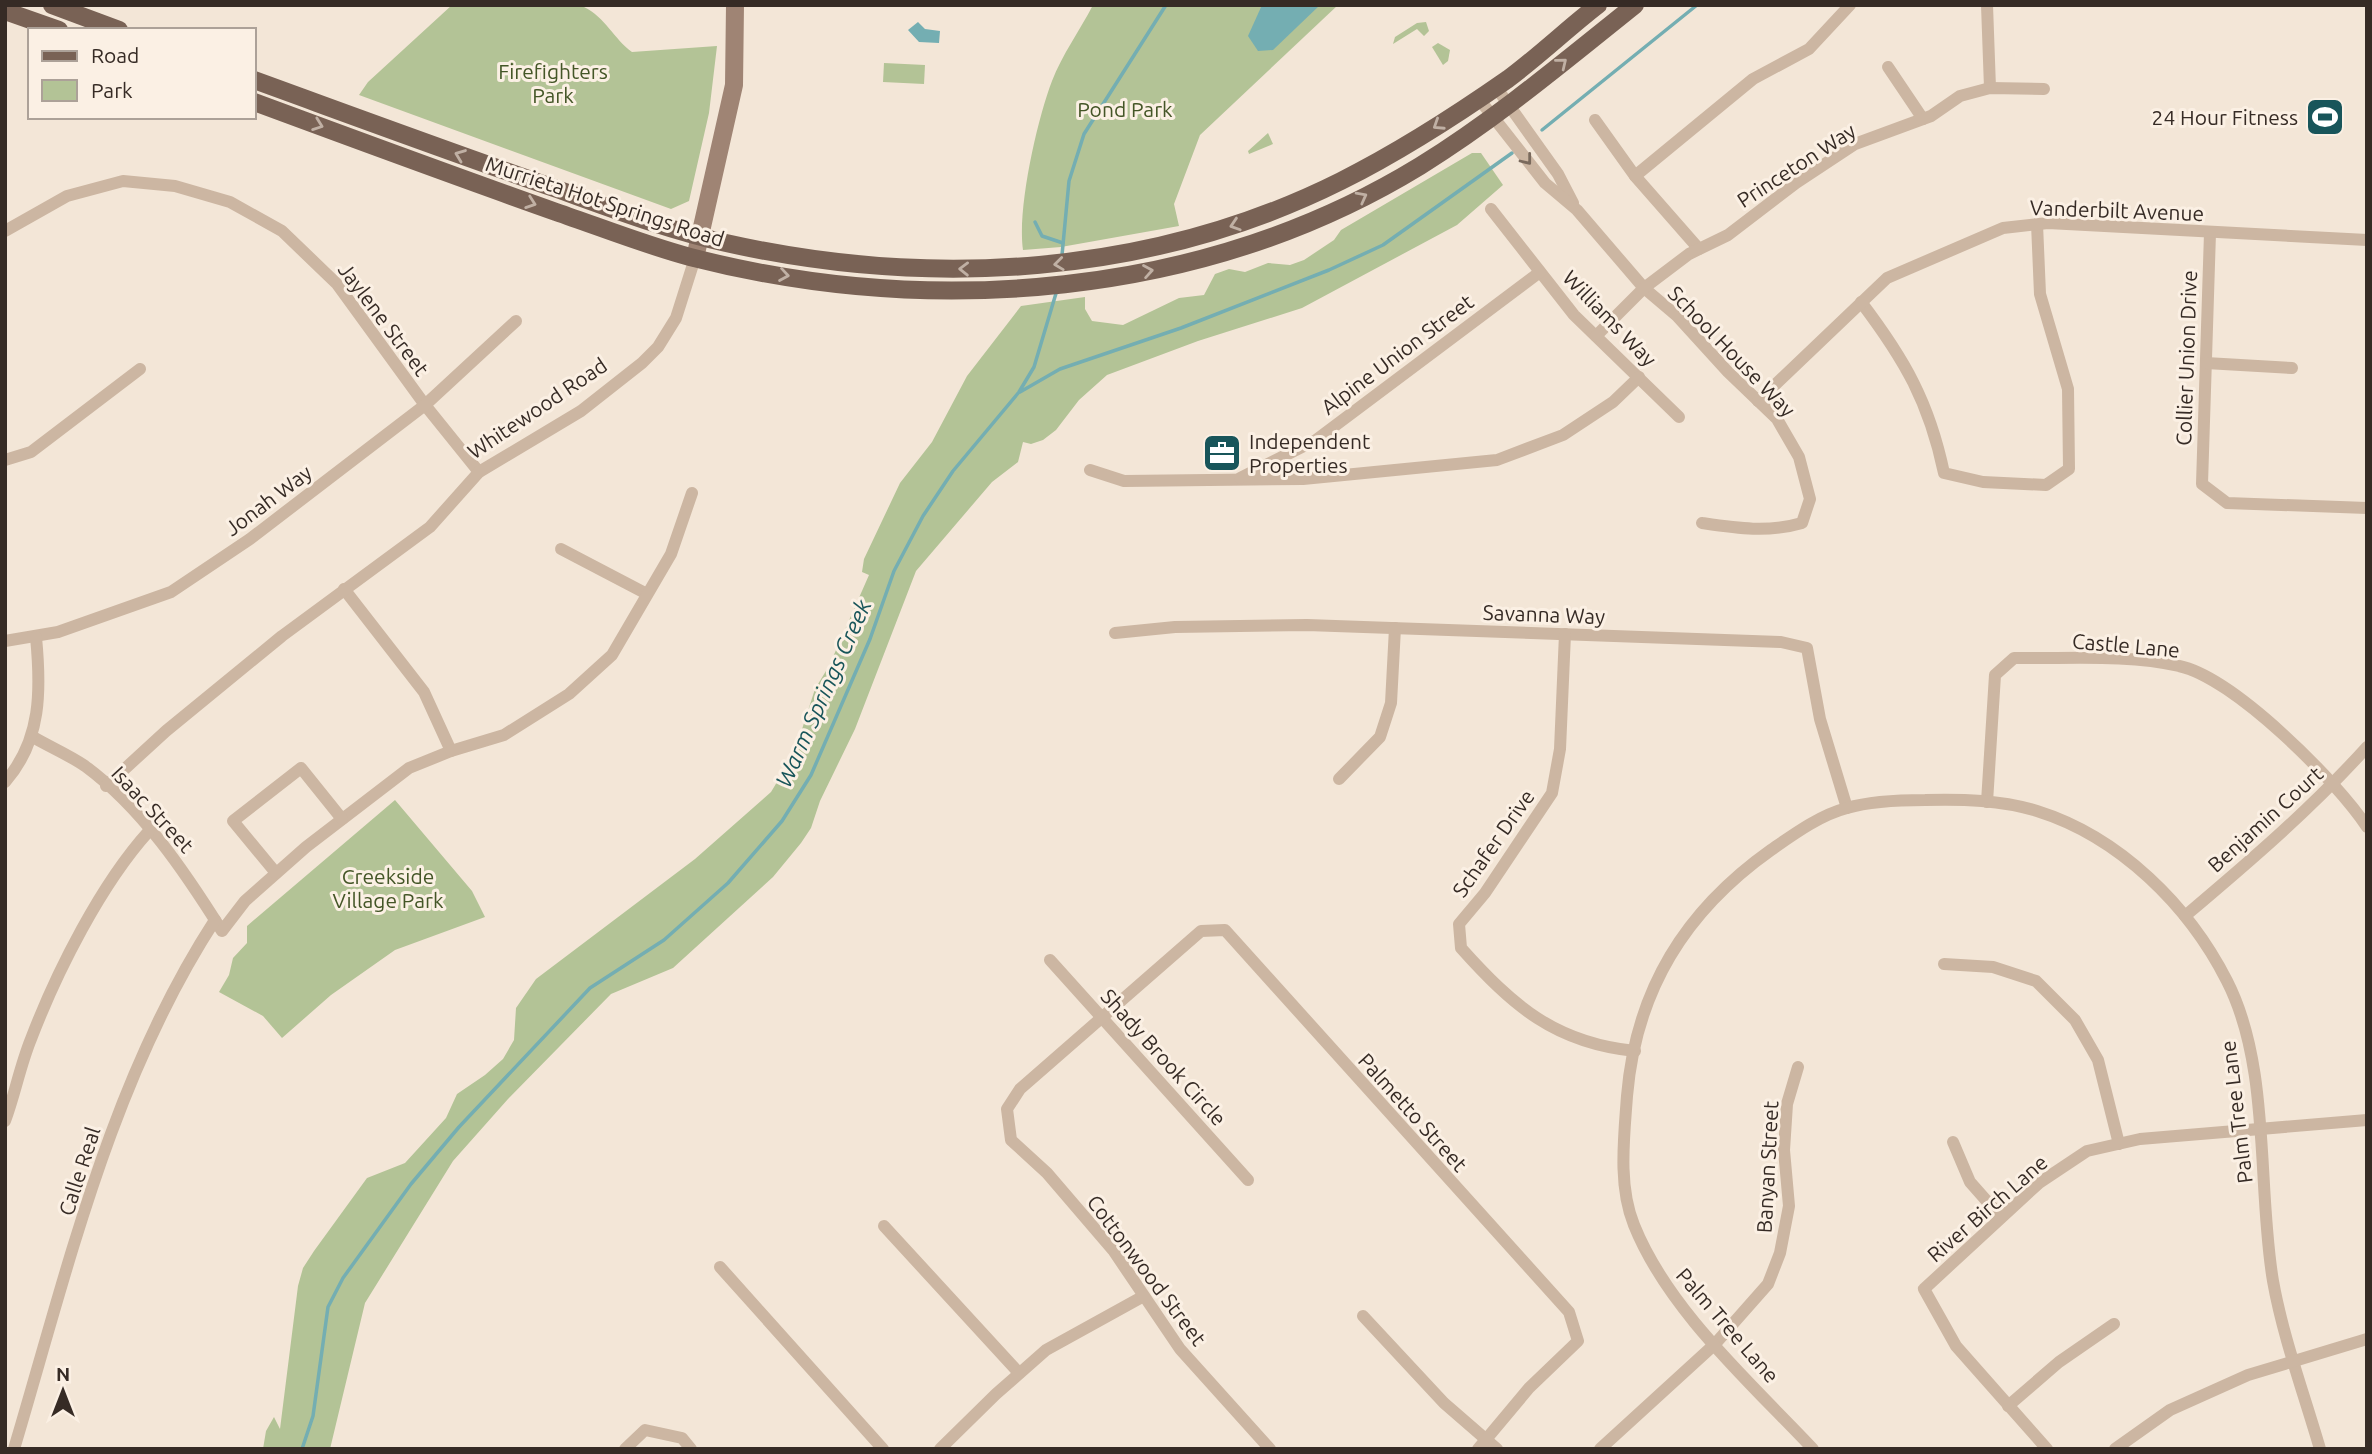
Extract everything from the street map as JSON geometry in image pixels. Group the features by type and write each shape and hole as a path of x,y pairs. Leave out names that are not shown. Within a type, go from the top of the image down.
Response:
{"main road":[{"path":"52,5 114,28"},
{"name":"Whitewood Road","path":"695,258 734,85 735,5"},
{"name":"Murrieta Hot Springs Road","path":"256,81 488,166 700,236 775,253 875,265 967,269 1032,267 1086,260 1191,239 1297,201 1353,174 1479,99 1598,5"},
{"name":"Murrieta Hot Springs Road","path":"256,103 488,188 695,258 774,274 871,287 930,291 1026,287 1181,264 1290,231 1418,167 1509,106 1635,5"},
{"path":"5,11 53,28"},
{"path":"56,28 57,23 65,21 91,28"}],"street":[{"path":"1635,176 1753,79 1809,49 1850,5"},
{"path":"1987,5 1990,88"},
{"path":"1888,67 1923,119"},
{"name":"School House Way","path":"1496,87 1558,174 1577,210"},
{"name":"Princeton Way","path":"1597,336 1644,288 1699,249 1728,235 1796,183 1855,144 1923,119 1960,96 1990,88 2044,89"},
{"name":"School House Way","path":"1479,99 1545,183 1577,210 1644,288 1677,316 1777,419 1799,457 1810,499 1802,523 1780,529 1749,529 1702,523"},
{"path":"1595,120 1635,176 1699,249"},
{"name":"Jaylene Street","path":"5,231 67,196 123,181 175,186 230,201 282,231 337,284 425,405 479,472"},
{"name":"Williams Way","path":"1491,209 1574,315 1679,417"},
{"path":"1861,302 1890,340 1920,392 1934,426 1944,473 1983,482 2046,485 2069,469 2068,389 2040,294 2038,224"},
{"name":"Vanderbilt Avenue","path":"1758,401 1887,278 1935,255 2003,228 2038,224 2367,240"},
{"name":"Collier Union Drive","path":"2210,233 2202,484 2227,503 2367,508"},
{"name":"Whitewood Road","path":"106,786 177,722 344,589 430,527 479,472 581,411 650,355 676,318 695,258"},
{"name":"Alpine Union Street","path":"1236,480 1316,440 1540,272"},
{"name":"Jonah Way","path":"5,641 36,637 171,592 250,539 425,405 516,321"},
{"path":"2206,363 2292,368"},
{"path":"5,460 31,452 140,369"},
{"path":"1090,470 1124,481 1303,479 1497,460 1563,435 1613,402 1639,377"},
{"path":"342,819 300,768 233,821 276,873 409,768 451,751 504,735 569,694 612,655 671,554 692,493"},
{"path":"561,548 647,594"},
{"path":"344,589 424,692 451,751"},
{"name":"Savanna Way","path":"1115,633 1175,627 1307,625 1781,642 1807,648 1820,719 1847,808"},
{"path":"1339,779 1380,737 1391,704 1395,628"},
{"name":"Schafer Drive","path":"1565,634 1560,749 1552,793 1492,884 1459,924 1461,948 1522,1009 1564,1035 1607,1048 1635,1051"},
{"path":"5,782 18,767 33,737 40,681 36,637"},
{"name":"Castle Lane","path":"1987,802 1995,675 2014,657 2180,666 2218,681 2259,715 2356,810 2367,827"},
{"name":"Isaac Street","path":"33,737 85,766 106,786 183,869 222,931 245,901 276,873"},
{"name":"Benjamin Court","path":"2185,916 2268,846 2332,786 2367,747"},
{"name":"Palm Tree Lane","path":"1813,1449 1716,1344 1657,1273 1632,1221 1622,1153 1629,1080 1642,1020 1663,964 1697,915 1739,873 1798,832 1847,808 1910,800 1972,799 2037,811 2093,835 2144,873 2185,916 2228,983 2249,1038 2274,1285 2320,1449"},
{"path":"5,1121 30,1040 57,982 105,886 124,858 149,831"},
{"name":"Calle Real","path":"14,1449 101,1162 137,1062 168,996 215,920"},
{"name":"Palmetto Street","path":"1103,1018 1201,931 1225,930 1569,1312 1578,1341 1529,1388 1483,1444"},
{"name":"Shady Brook Circle","path":"1050,960 1248,1180"},
{"path":"1944,964 1993,967 2036,981 2075,1020 2098,1060 2119,1144"},
{"name":"Cottonwood Street","path":"1103,1018 1020,1089 1007,1109 1011,1140 1047,1173 1113,1250 1142,1297 1180,1349 1270,1449"},
{"name":"Banyan Street","path":"1600,1449 1716,1344 1768,1284 1780,1254 1789,1206 1784,1150 1787,1104 1798,1067"},
{"name":"River Birch Lane","path":"2008,1406 1956,1346 1924,1289 2000,1216 2039,1183 2087,1151 2119,1144 2367,1120"},
{"path":"1952,1142 1970,1182 2000,1216"},
{"path":"884,1226 1020,1373"},
{"path":"720,1267 883,1449"},
{"path":"940,1449 1046,1350 1142,1297"},
{"path":"1363,1316 1483,1444 1497,1449"},
{"path":"2047,1449 2008,1406 2059,1362 2113,1324"},
{"path":"2115,1449 2170,1410 2248,1375 2367,1339"},
{"path":"625,1449 645,1430 682,1438 691,1449"}],"green space":[{"name":"Firefighters Park","path":"452,5 576,5 598,16 632,52 717,46 709,113 689,201 671,209 359,95 368,82"},
{"name":"Pond Park","path":"1093,5 1338,5 1200,135 1174,204 1179,226 1061,247 1023,250 1023,212 1040,118 1056,71"},
{"path":"1426,22 1429,31 1424,36 1417,29 1393,44 1395,37 1417,23"},
{"path":"1438,43 1450,50 1448,61 1443,65 1432,47"},
{"path":"884,63 925,65 924,84 883,82"},
{"path":"1268,133 1273,144 1249,154 1248,151"},
{"path":"1472,153 1481,153 1503,185 1457,225 1302,308 1198,341 1107,375 1079,400 1056,430 1043,440 1031,444 1023,442 1018,462 992,482 916,571 855,729 820,801 811,828 801,843 773,877 673,968 611,994 508,1099 453,1161 365,1303 330,1449 263,1449 266,1431 274,1417 280,1429 298,1286 303,1268 314,1251 367,1178 405,1163 446,1118 457,1094 503,1059 514,1040 516,1008 536,979 695,859 771,792 794,754 815,689 829,666 869,575 862,572 864,559 900,483 932,442 967,376 1021,306 1085,297 1085,309 1092,321 1123,325 1179,298 1204,295 1215,274 1229,269 1245,272 1268,263 1290,265 1304,260 1334,240 1341,230"},
{"name":"Creekside Village Park","path":"395,800 472,891 485,917 395,950 331,995 282,1038 263,1016 219,992 229,975 233,958 247,943 247,926"}],"water":[{"path":"1262,5 1320,5 1273,50 1258,51 1248,36"},
{"path":"918,22 925,29 940,31 939,43 919,42 908,30"}],"waterway":[{"name":"Warm Springs Creek","path":"1062,255 1069,181 1084,134 1166,5"},
{"path":"1542,130 1697,5"},
{"path":"1020,392 1060,369 1181,328 1329,270 1383,245 1512,153"},
{"path":"1035,222 1042,236 1063,243"},
{"name":"Warm Springs Creek","path":"302,1449 313,1416 328,1307 343,1278 411,1184 459,1127 590,988 664,940 728,883 782,821 811,775 870,639 894,571 923,516 953,471 1019,392 1034,367 1057,290"}],"place":[{"name":"24 Hour Fitness","path":"2325,117"},
{"name":"Independent Properties","path":"1222,453"}]}
